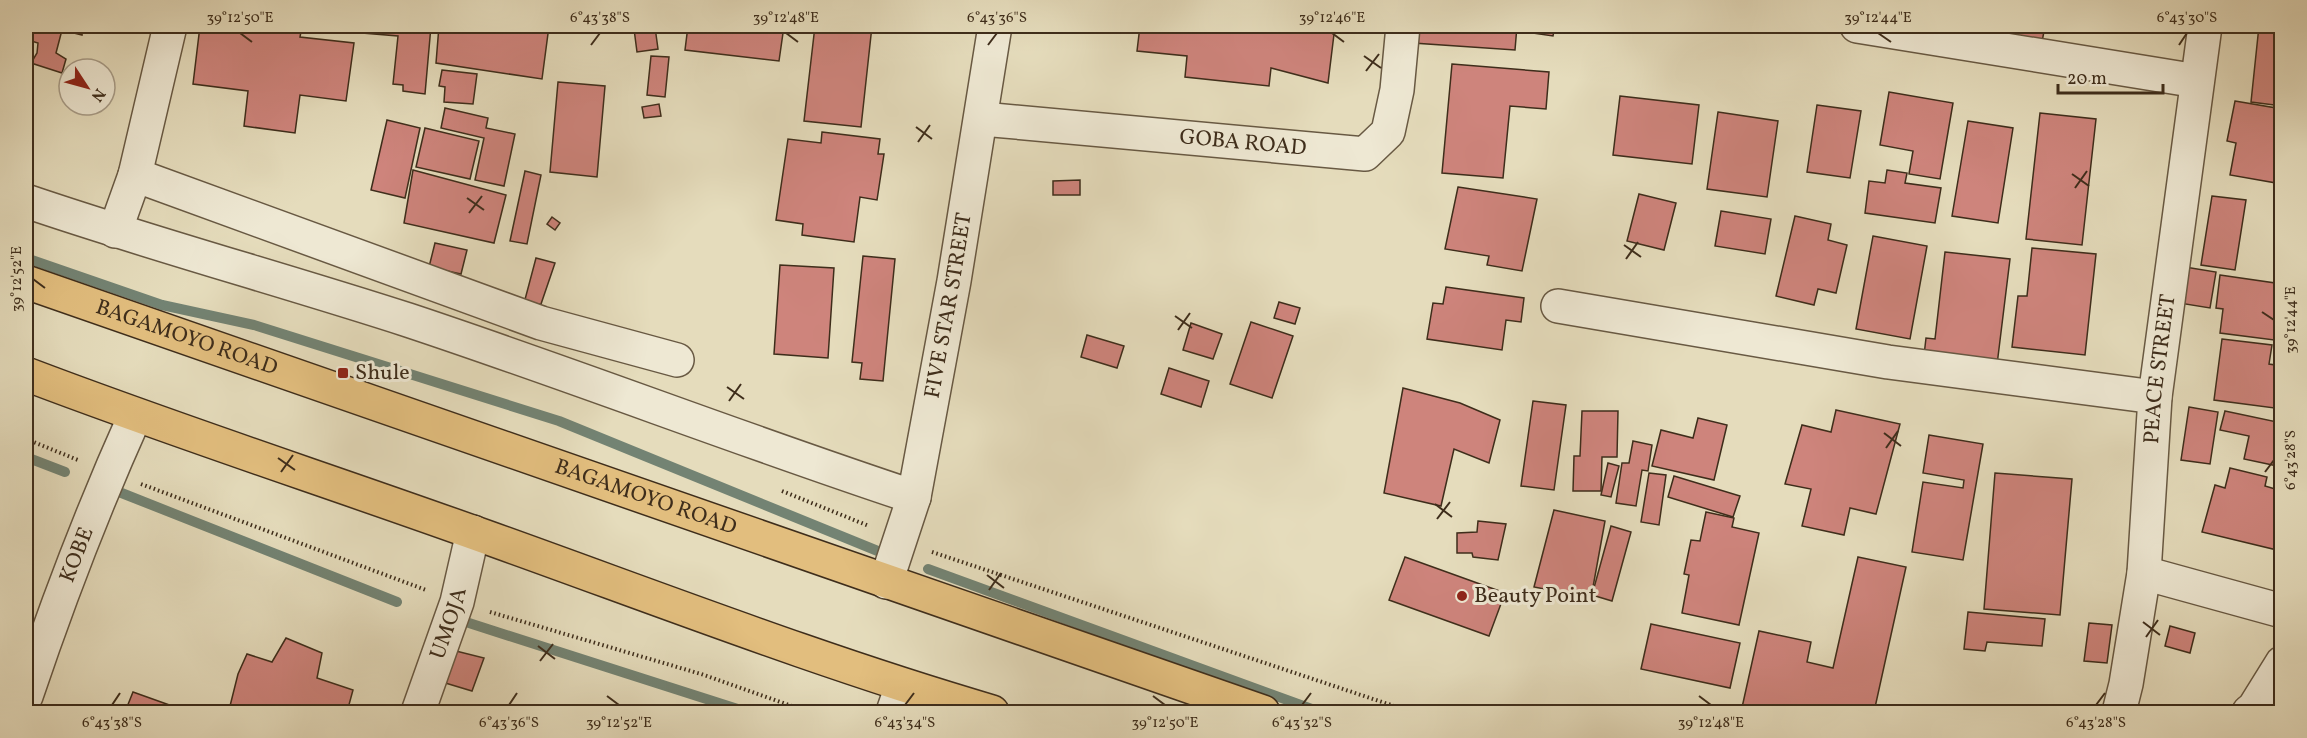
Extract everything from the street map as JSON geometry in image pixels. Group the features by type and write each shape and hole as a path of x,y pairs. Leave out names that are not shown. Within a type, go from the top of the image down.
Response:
{"highway":[{"name":"BAGAMOYO ROAD","path":"26,282 1263,712"},
{"path":"26,374 135,416 473,532 897,699 992,712"}],"street":[{"path":"115,231 135,175 170,26"},
{"name":"FIVE STAR STREET","path":"886,582 914,497 982,119 995,26"},
{"name":"GOBA ROAD","path":"982,119 1365,154 1388,132 1398,90 1403,26"},
{"path":"1857,26 2197,81"},
{"name":"PEACE STREET","path":"2119,712 2126,684 2144,573 2155,397 2205,26"},
{"path":"135,175 541,322 677,360"},
{"path":"26,201 115,231 408,321 802,460 914,497"},
{"path":"408,321 425,280"},
{"path":"1558,306 1888,362 2155,397"},
{"path":"523,361 541,322"},
{"name":"KOBE","path":"26,696 53,616 109,472 135,416"},
{"name":"UMOJA","path":"418,712 457,602 473,532"},
{"path":"2144,573 2282,611"},
{"path":"2249,712 2282,663"}],"path":[{"path":"26,439 457,602 701,675 809,712"},
{"path":"774,488 937,554 1412,712"}],"building":[{"path":"29,26 83,26 82,35 62,30 56,53 63,57 57,57 57,71 31,63 37,53 38,43 28,40"},
{"path":"200,26 302,26 300,37 354,43 346,101 300,95 295,133 244,126 248,91 193,84"},
{"path":"314,26 431,26 425,94 403,91 403,85 393,84 398,36 314,29"},
{"path":"439,26 549,26 542,79 436,63"},
{"path":"688,26 784,26 779,61 685,50"},
{"path":"815,26 872,26 861,127 804,121"},
{"path":"1140,26 1335,26 1328,83 1271,68 1269,86 1185,77 1187,56 1137,51"},
{"path":"1414,26 1517,26 1515,50 1413,43"},
{"path":"1520,26 1555,26 1553,36 1519,31"},
{"path":"1968,26 2045,26 2042,42 1967,32"},
{"path":"2063,26 2116,26 2115,33"},
{"path":"2259,26 2282,26 2282,106 2251,102"},
{"path":"655,27 658,49 637,52 634,29"},
{"path":"651,56 669,57 665,97 647,95"},
{"path":"1452,64 1549,72 1546,109 1510,106 1503,178 1442,173"},
{"path":"442,70 477,74 473,104 444,102 445,87 439,86"},
{"path":"558,82 605,86 597,177 550,172"},
{"path":"1889,92 1953,103 1940,179 1909,174 1913,151 1880,145"},
{"path":"1620,96 1699,105 1692,164 1613,155"},
{"path":"2235,101 2282,109 2282,184 2230,175 2236,143 2227,141"},
{"path":"659,104 661,116 644,118 642,107"},
{"path":"1817,105 1861,111 1850,178 1807,172"},
{"path":"445,108 488,118 486,128 515,134 504,186 475,180 484,138 441,128"},
{"path":"1718,112 1778,121 1767,197 1707,189"},
{"path":"2040,113 2096,119 2082,245 2026,239"},
{"path":"387,120 420,128 405,198 371,190"},
{"path":"1968,121 2013,128 1998,223 1952,216"},
{"path":"425,128 479,141 470,179 416,167"},
{"path":"822,132 880,139 878,154 884,154 877,200 860,197 854,242 802,235 803,224 776,220 788,139 821,143"},
{"path":"413,170 506,195 494,243 404,223"},
{"path":"1887,170 1907,173 1905,183 1941,188 1935,223 1865,213 1869,181 1885,183"},
{"path":"525,171 541,175 527,244 510,241"},
{"path":"1080,180 1080,195 1053,195 1053,181"},
{"path":"1458,187 1537,199 1522,271 1487,265 1489,256 1445,249"},
{"path":"1639,194 1676,203 1664,250 1627,241"},
{"path":"2212,196 2246,200 2235,270 2201,265"},
{"path":"1721,211 1771,219 1765,254 1715,246"},
{"path":"1795,216 1831,224 1828,240 1847,245 1836,293 1818,289 1814,305 1776,296"},
{"path":"552,217 560,223 555,230 547,224"},
{"path":"1873,236 1927,246 1910,339 1856,329"},
{"path":"435,243 467,250 461,274 429,267"},
{"path":"2032,248 2096,254 2085,355 2012,347 2018,296 2027,296"},
{"path":"1945,252 2010,259 1996,373 1923,364 1926,338 1935,339"},
{"path":"863,256 895,259 883,381 860,379 862,363 852,362"},
{"path":"536,258 555,263 541,304 523,307"},
{"path":"780,265 834,268 828,358 774,354"},
{"path":"2185,267 2216,272 2210,308 2179,303"},
{"path":"2220,275 2282,284 2282,341 2220,333 2223,309 2216,308"},
{"path":"1446,287 1524,298 1521,322 1506,320 1502,350 1427,339 1433,303 1443,304"},
{"path":"1279,302 1300,308 1295,324 1274,318"},
{"path":"1251,322 1293,336 1272,398 1230,384"},
{"path":"1191,323 1222,334 1213,359 1183,350"},
{"path":"1087,335 1124,346 1117,368 1081,357"},
{"path":"2222,339 2272,345 2269,364 2282,366 2282,409 2214,400"},
{"path":"1169,368 1209,381 1201,407 1161,394"},
{"path":"1403,388 1460,403 1500,420 1489,463 1454,449 1441,506 1384,493"},
{"path":"1533,401 1566,405 1554,490 1521,486"},
{"path":"2189,407 2218,412 2210,464 2181,460"},
{"path":"1836,410 1900,424 1876,514 1850,508 1844,535 1802,526 1811,489 1785,484 1802,425 1831,432"},
{"path":"1582,411 1618,411 1617,457 1602,457 1601,491 1573,491 1574,456 1580,456"},
{"path":"2225,411 2282,423 2282,467 2244,459 2249,436 2220,430"},
{"path":"1698,418 1727,425 1714,480 1652,466 1661,430 1693,438"},
{"path":"1929,435 1983,444 1963,560 1912,552 1923,482 1963,488 1964,480 1923,473"},
{"path":"1633,441 1652,445 1648,471 1642,470 1636,506 1616,503 1622,463 1629,463"},
{"path":"1608,463 1619,466 1611,497 1601,495"},
{"path":"2230,468 2267,477 2265,486 2282,491 2282,534 2277,550 2202,532 2215,485 2225,488"},
{"path":"1649,473 1666,475 1659,525 1641,522"},
{"path":"1995,473 2072,479 2060,615 1984,609"},
{"path":"1674,476 1740,496 1733,517 1668,497"},
{"path":"1554,510 1605,521 1591,598 1534,587"},
{"path":"1706,512 1734,518 1732,527 1759,533 1739,625 1682,613 1689,575 1684,574 1691,540 1700,541"},
{"path":"1478,521 1506,524 1498,560 1473,557 1472,553 1457,553 1457,533 1477,532"},
{"path":"1611,526 1631,532 1612,601 1592,595"},
{"path":"1405,557 1505,593 1489,636 1389,600"},
{"path":"1858,557 1906,567 1874,712 1741,712 1759,631 1811,642 1807,662 1833,668"},
{"path":"1968,612 2045,619 2042,646 1987,642 1985,651 1964,649"},
{"path":"2089,623 2112,625 2107,663 2084,661"},
{"path":"1651,624 1740,643 1730,688 1641,669"},
{"path":"2170,626 2195,633 2190,653 2165,646"},
{"path":"286,638 322,653 317,678 353,690 347,712 249,712 230,706 238,674 247,654 272,662"},
{"path":"444,648 484,658 472,691 432,679"},
{"path":"133,692 189,712 125,712"}],"waterway":[{"path":"26,258 162,305 254,325 559,421 890,556"},
{"path":"26,457 65,472"},
{"path":"119,492 397,602"},
{"path":"928,569 1320,712"},
{"path":"469,623 747,712"}],"place":[{"name":"Shule","path":"343,373"},
{"name":"Beauty Point","path":"1462,596"}]}
